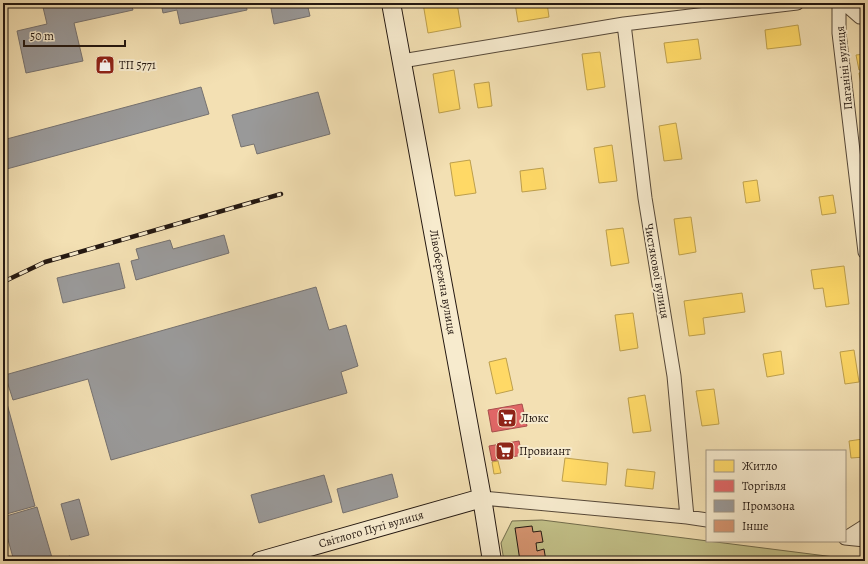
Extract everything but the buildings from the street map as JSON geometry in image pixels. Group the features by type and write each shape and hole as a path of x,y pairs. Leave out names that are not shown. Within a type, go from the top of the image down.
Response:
{"main road":[{"name":"Лівобережна вулиця","path":"391,3 482,498 492,561"},
{"name":"Світлого Путі вулиця","path":"260,561 482,498"}],"street":[{"path":"402,61 624,24 797,3"},
{"name":"Паганіні вулиця","path":"839,3 839,33 865,252"},
{"path":"844,3 860,17 865,16"},
{"name":"Чистякової вулиця","path":"624,24 645,198 674,376 687,517"},
{"path":"482,498 706,520"},
{"path":"846,537 865,526"},
{"path":"846,538 865,540"}],"shaded area":[{"path":"542,520 706,541 706,542 858,560 865,558 865,561 504,561 501,543 512,521"}],"railway":[{"path":"3,282 45,262 281,194"}],"place":[{"name":"ТП 5771","path":"105,65"},
{"name":"Люкс","path":"507,418"},
{"name":"Провиант","path":"505,451"}]}
